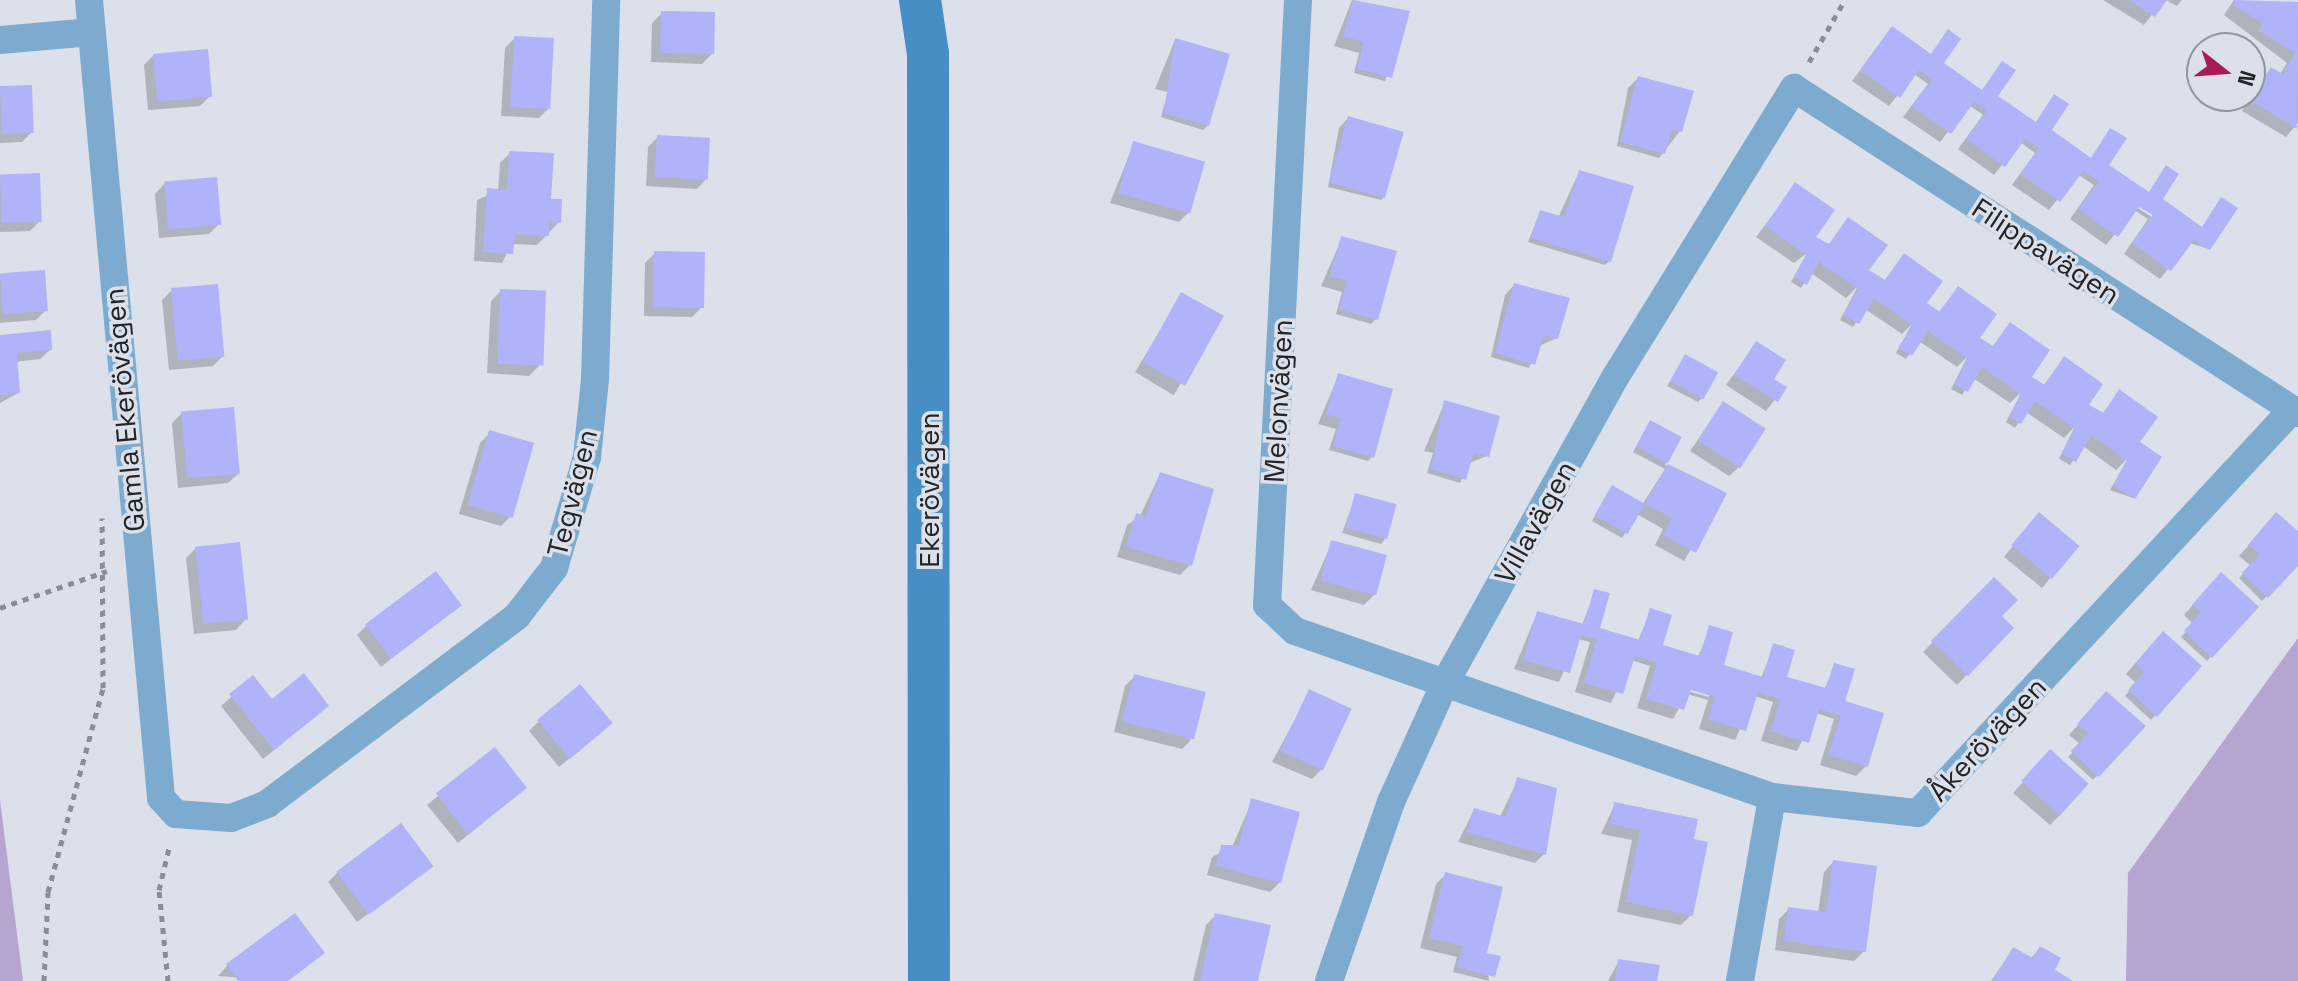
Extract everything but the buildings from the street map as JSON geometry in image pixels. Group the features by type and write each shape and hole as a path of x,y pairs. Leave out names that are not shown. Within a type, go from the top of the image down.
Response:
{"main road":[{"name":"Ekerövägen","path":"920,0 928,54 929,981"}],"street":[{"name":"Gamla Ekerövägen","path":"89,0 136,555 161,798 176,814"},
{"name":"Tegvägen","path":"176,814 231,818 267,804 517,616 554,568 587,457 595,379 606,0"},
{"name":"Melonvägen","path":"1298,0 1267,605 1295,631 1445,683"},
{"path":"0,40 92,32"},
{"name":"Villavägen","path":"1329,981 1391,802 1445,683 1616,376 1794,88"},
{"name":"Filippavägen","path":"1794,88 2295,411"},
{"name":"Åkerövägen","path":"1445,683 1772,797 1918,813 2295,411"},
{"path":"1740,981 1772,797"}],"path":[{"path":"1794,88 1845,0"},
{"path":"44,981 48,892 103,688 105,510"},
{"path":"0,608 106,571 136,555"},
{"path":"168,981 159,890 176,814"}],"shaded area":[{"path":"2298,638 2298,981 2126,981 2128,873"},
{"path":"0,800 23,981 0,981"}]}
